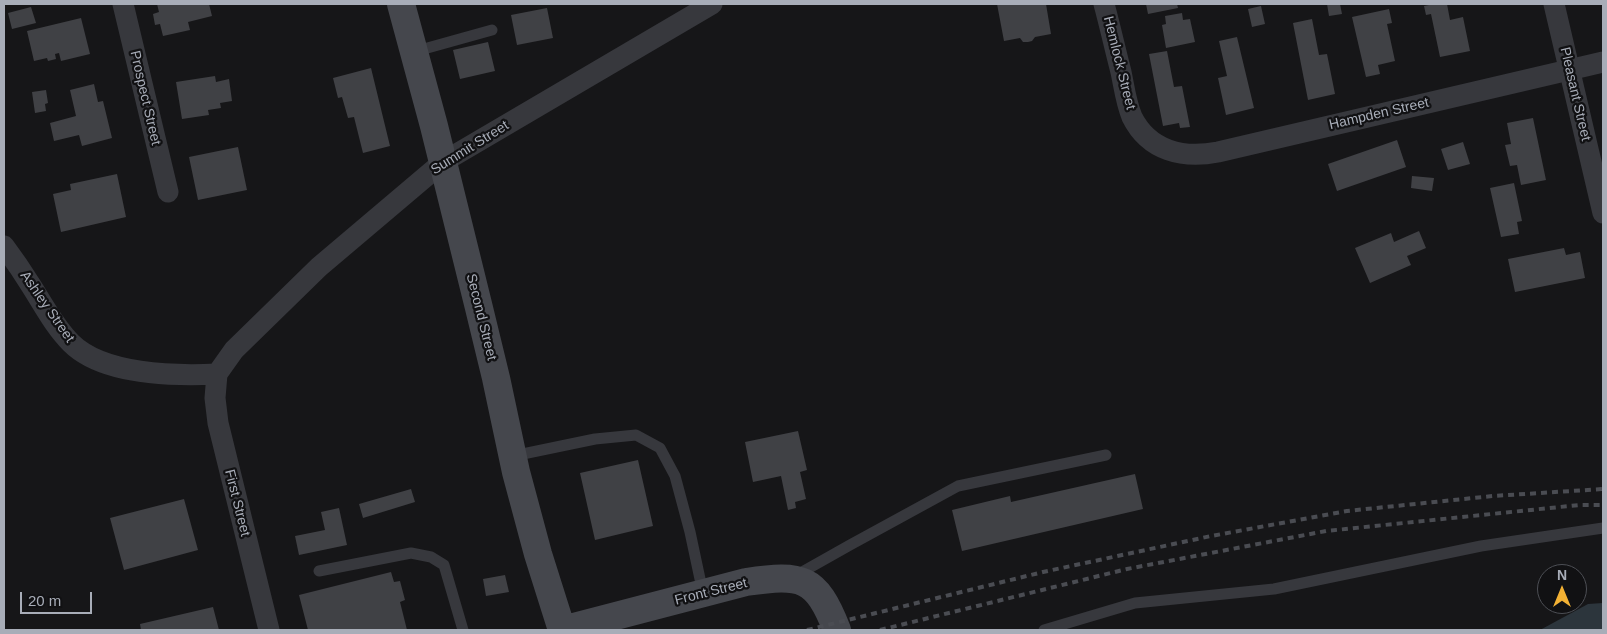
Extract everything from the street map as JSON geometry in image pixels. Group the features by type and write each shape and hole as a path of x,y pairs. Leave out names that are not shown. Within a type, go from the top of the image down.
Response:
{"main road":[{"name":"Second Street","path":"401,4 443,162 538,554 561,630"},
{"name":"Front Street","path":"561,630 746,582 792,578 804,581 815,589 822,598 837,630"}],"street":[{"name":"Prospect Street","path":"123,4 168,192"},
{"name":"Summit Street","path":"217,374 234,350 319,267 443,162 712,4"},
{"name":"Hemlock Street","path":"1104,4 1130,110 1145,135 1155,144"},
{"name":"Pleasant Street","path":"1554,4 1603,213"},
{"name":"Hampden Street","path":"1155,144 1164,149 1185,154 1206,154 1603,62"},
{"name":"Ashley Street","path":"4,246 55,323 67,338 84,353 132,370 183,375 217,374"},
{"name":"First Street","path":"217,374 215,398 218,423 269,630"}],"lane":[{"path":"413,52 492,30"},
{"path":"513,456 595,439 636,435 660,448 676,476 703,593"},
{"path":"792,578 958,486 1106,455"},
{"path":"1044,630 1135,603 1274,589 1481,546 1603,528"},
{"path":"319,571 411,553 431,557 444,565 463,630"}],"shaded area":[{"path":"1603,603 1603,630 1540,630 1570,614 1587,614 1588,604"}],"building":[{"path":"157,4 209,4 212,16 188,22 190,30 163,36 160,24 155,25 153,14 159,12"},
{"path":"997,4 1046,4 1051,34 1035,37 1032,41 1028,42 1023,42 1020,38 1004,41"},
{"path":"1146,4 1177,4 1178,8 1148,14"},
{"path":"1327,4 1340,4 1342,14 1329,16"},
{"path":"1428,4 1447,4 1450,20 1463,17 1470,51 1440,57 1431,14 1426,15 1424,6"},
{"path":"1261,6 1265,24 1252,27 1248,9"},
{"path":"31,7 36,23 12,29 8,13"},
{"path":"547,8 553,38 517,45 511,15"},
{"path":"1389,9 1392,23 1387,24 1395,61 1378,65 1380,74 1366,77 1352,17"},
{"path":"1182,13 1183,20 1190,19 1195,42 1166,48 1162,25 1166,24 1165,16"},
{"path":"81,18 90,54 61,61 59,53 55,54 56,59 48,61 47,58 34,61 27,31"},
{"path":"1312,19 1319,55 1327,54 1335,94 1308,100 1293,23"},
{"path":"1237,37 1254,108 1226,115 1218,78 1227,76 1219,41"},
{"path":"488,42 495,71 460,79 453,50"},
{"path":"1167,51 1174,87 1182,86 1190,127 1180,128 1179,123 1163,126 1149,54"},
{"path":"371,68 390,146 363,153 354,117 348,118 342,97 338,98 333,78"},
{"path":"215,76 216,82 229,79 232,101 220,103 221,108 208,110 209,115 182,119 176,82"},
{"path":"94,84 98,102 103,101 112,138 82,146 79,135 54,141 50,123 76,116 70,90"},
{"path":"46,90 48,103 45,104 46,111 35,113 32,92"},
{"path":"1533,118 1546,180 1521,185 1517,165 1510,166 1505,145 1511,144 1507,123"},
{"path":"1397,140 1406,167 1337,191 1328,164"},
{"path":"1463,142 1470,164 1448,170 1441,149"},
{"path":"238,147 247,190 198,200 189,157"},
{"path":"117,174 126,217 61,232 53,194 71,190 70,184"},
{"path":"1412,176 1434,178 1432,191 1411,188"},
{"path":"1514,183 1522,221 1517,222 1519,234 1501,237 1490,188"},
{"path":"1419,231 1426,248 1407,256 1411,265 1370,283 1355,248 1391,233 1394,242"},
{"path":"1564,248 1566,255 1580,252 1585,278 1515,292 1508,259"},
{"path":"798,431 807,470 800,472 806,499 795,502 796,508 788,510 781,476 753,482 745,442"},
{"path":"638,460 653,526 595,540 580,473"},
{"path":"1135,474 1143,509 962,551 952,510 1010,496 1011,502"},
{"path":"411,489 415,502 363,518 359,504"},
{"path":"184,499 198,550 124,570 110,518"},
{"path":"339,508 347,545 299,555 295,536 325,530 321,512"},
{"path":"391,572 394,582 400,581 405,600 400,602 407,630 308,630 299,595"},
{"path":"505,575 509,592 486,596 483,579"},
{"path":"213,607 219,630 141,630 140,624"}],"railway":[{"path":"807,630 1043,572 1211,536 1347,511 1493,496 1603,489"},
{"path":"880,630 1127,569 1326,531 1579,505 1603,505"}]}
